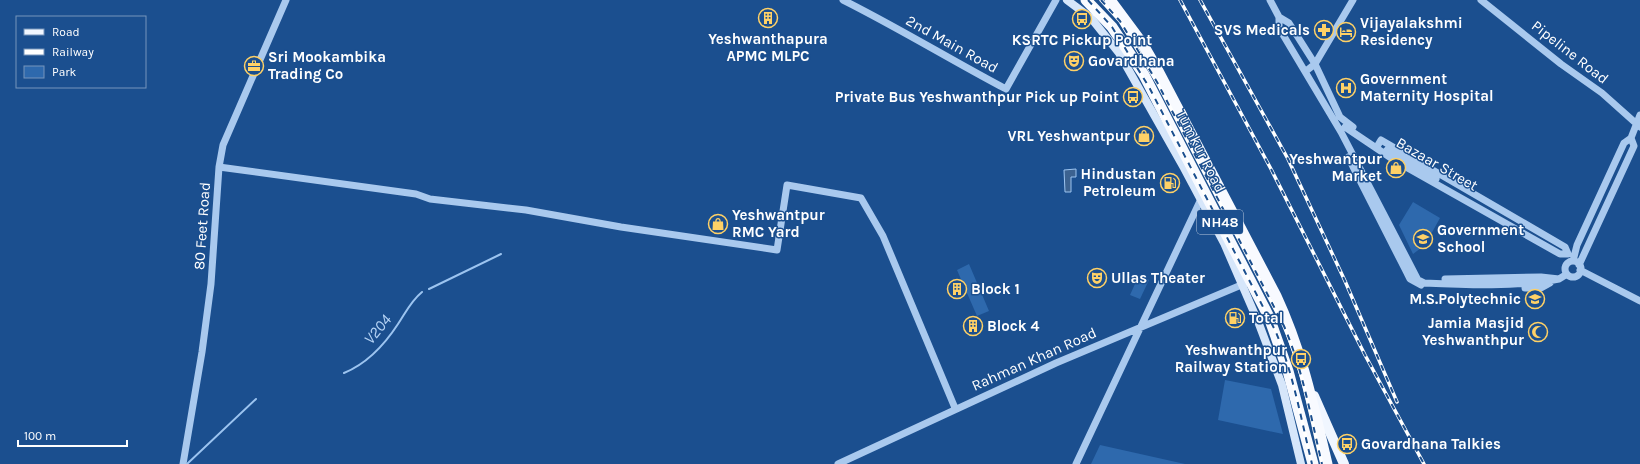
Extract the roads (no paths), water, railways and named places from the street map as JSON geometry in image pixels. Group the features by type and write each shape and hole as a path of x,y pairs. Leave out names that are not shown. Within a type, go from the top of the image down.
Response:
{"highway":[{"name":"Tumkur Road","path":"1086,0 1096,16 1127,47 1144,75 1247,282 1269,317 1290,398 1313,464"},
{"name":"Tumkur Road","path":"1110,0 1134,32 1157,69 1276,296 1296,341 1327,464"}],"main road":[{"path":"1067,0 1096,16 1119,53 1247,282"},
{"path":"1307,380 1344,464"},
{"path":"1290,398 1301,464"}],"street":[{"name":"80 Feet Road","path":"183,464 186,456 211,284 219,167 223,144 286,0"},
{"name":"2nd Main Road","path":"844,0 887,22 943,56 1006,89 1056,0"},
{"path":"1270,0 1279,17 1279,28 1306,71 1332,118 1345,129 1397,162 1560,254 1568,254 1576,264 1640,301"},
{"path":"1306,71 1315,64 1353,0"},
{"name":"Pipeline Road","path":"1482,0 1561,64 1602,94 1638,125"},
{"name":"Bazaar Street","path":"1279,17 1289,23 1315,64 1345,129 1378,145 1568,254"},
{"path":"1567,274 1570,276 1576,276 1577,245 1624,143 1631,138 1638,125 1640,115"},
{"path":"1345,129 1423,278 1541,277 1559,279"},
{"path":"1345,129 1418,281 1424,283 1490,284 1542,282 1559,279 1567,274"},
{"path":"219,167 416,194 430,199 526,210 621,227 777,250 787,185 861,198 883,236 955,408"},
{"path":"1076,464 1201,199"},
{"path":"1567,274 1565,267 1576,264"},
{"name":"Rahman Khan Road","path":"838,464 955,408 1140,326 1247,282"}],"waterway":[{"name":"V204","path":"429,289 501,254"},
{"name":"V204","path":"344,373 367,359 381,346 418,295 422,292"},
{"name":"V204","path":"187,464 256,399"}],"railway":[{"path":"1088,0 1112,27 1149,87 1275,330 1292,379 1312,464"},
{"path":"1101,0 1120,21 1157,82 1284,326 1291,343 1301,377 1322,464"},
{"path":"1180,0 1271,169 1365,355 1424,464"},
{"path":"1200,0 1288,159 1345,281 1397,402"}],"place":[{"name":"Yeshwanthapura APMC MLPC","path":"768,18"},
{"name":"KSRTC Pickup Point","path":"1082,19"},
{"name":"SVS Medicals","path":"1324,30"},
{"name":"Vijayalakshmi Residency","path":"1346,32"},
{"name":"Govardhana","path":"1074,61"},
{"name":"Sri Mookambika Trading Co","path":"254,66"},
{"name":"Government Maternity Hospital","path":"1346,88"},
{"name":"Private Bus Yeshwanthpur Pick up Point","path":"1133,97"},
{"name":"VRL Yeshwantpur","path":"1144,136"},
{"name":"Yeshwantpur Market","path":"1396,168"},
{"name":"Hindustan Petroleum","path":"1170,183"},
{"name":"Yeshwantpur RMC Yard","path":"718,224"},
{"name":"Government School","path":"1423,239"},
{"name":"Ullas Theater","path":"1097,278"},
{"name":"Block 1","path":"957,289"},
{"name":"M.S.Polytechnic","path":"1535,299"},
{"name":"Total","path":"1235,318"},
{"name":"Block 4","path":"973,326"},
{"name":"Jamia Masjid Yeshwanthpur","path":"1538,332"},
{"name":"Yeshwanthpur Railway Station","path":"1301,359"},
{"name":"Govardhana Talkies","path":"1347,444"}]}
